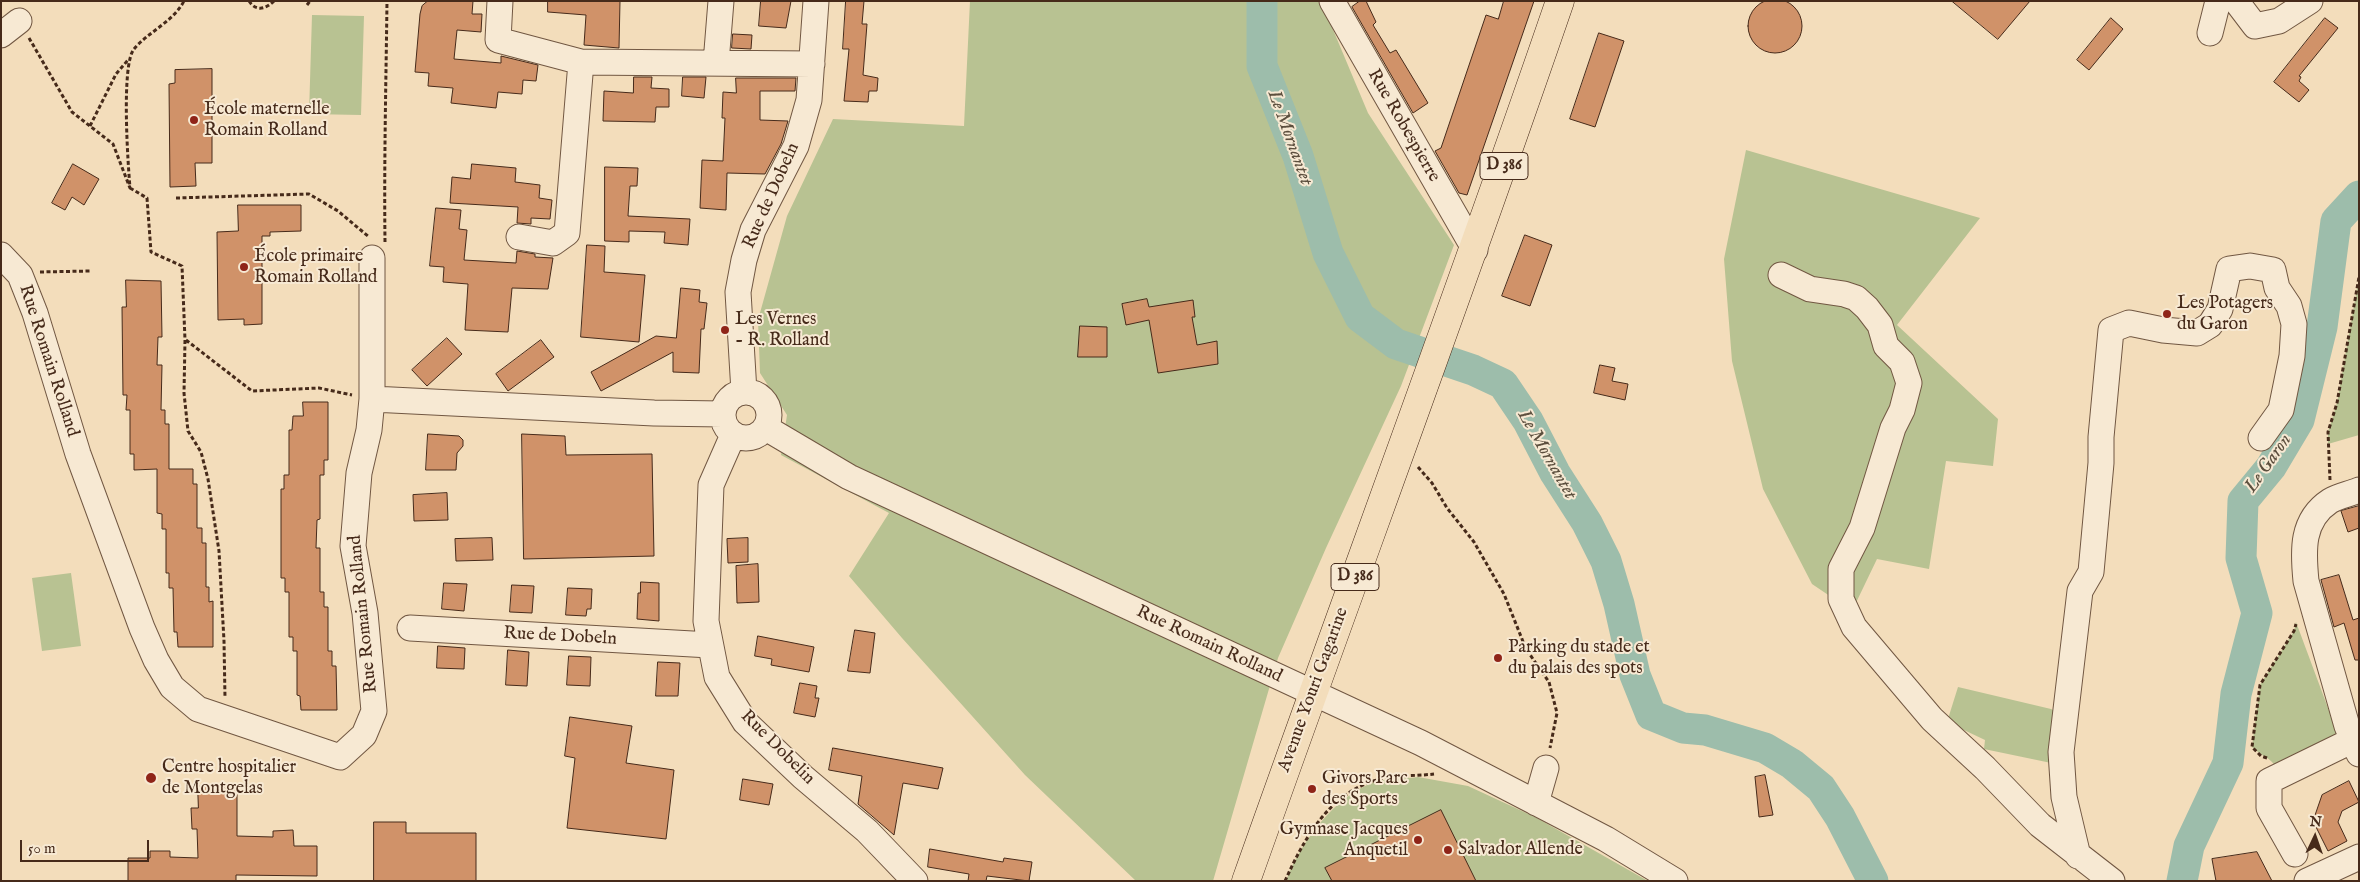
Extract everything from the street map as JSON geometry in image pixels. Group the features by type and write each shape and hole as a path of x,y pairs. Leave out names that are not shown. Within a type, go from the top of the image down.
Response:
{"main road":[{"name":"D 386","path":"1475,250 1560,1"},
{"name":"Avenue Youri Gagarine","path":"1246,881 1312,693 1475,250"}],"street":[{"path":"500,1 498,40 581,62 812,64"},
{"path":"716,63 721,1"},
{"name":"Rue de Dobeln","path":"744,392 738,292 744,260 753,230 796,146 809,100 816,1"},
{"name":"Rue Robespierre","path":"1332,1 1475,250"},
{"path":"2210,33 2218,1"},
{"path":"2236,1 2255,26 2279,21 2310,1"},
{"path":"519,238 553,243 567,232 581,62"},
{"name":"Rue Romain Rolland","path":"1,255 20,274 35,313 78,454 142,628 156,660 172,687 198,709 340,756 364,735 374,711 365,612 353,546 359,473 369,430 372,399"},
{"path":"372,264 372,399 654,413 728,424 740,438 752,438 766,428 770,413 767,405 759,395 744,392 729,399 728,424"},
{"path":"2078,856 2064,796 2061,752 2080,591 2091,572 2111,330 2129,323 2163,330 2197,333 2210,325 2220,310 2229,269 2250,266 2273,270 2277,288 2290,306 2294,324 2292,348 2281,410 2261,438"},
{"path":"1781,275 1810,289 1844,294 1856,298 1867,308 1880,325 1886,346 1902,362 1909,383 1862,528 1841,569 1841,599 1854,627 1932,719 1985,768 2040,825 2112,881"},
{"name":"Rue Dobelin","path":"728,424 711,485 706,621 717,677 745,722 803,776 867,831 916,881"},
{"name":"Rue Romain Rolland","path":"766,428 848,477 1421,743 1606,839 1675,881"},
{"path":"2295,854 2269,808 2269,781 2356,747 2347,726 2306,582 2304,560 2306,533 2315,514 2331,500 2359,490"},
{"name":"Rue de Dobeln","path":"410,628 710,645"},
{"path":"1536,803 1546,768"},
{"path":"2307,881 2359,857"}],"path":[{"path":"90,126 116,74 139,43 177,11 184,1"},
{"path":"249,1 256,8 263,9 274,1"},
{"path":"307,5 310,1"},
{"path":"176,198 309,194 338,211 369,238 372,264 385,259 383,186 388,34 386,1"},
{"path":"10,28 72,112 113,144 118,152 130,188 147,198 151,252 182,266 185,340 184,393 188,431 201,452 208,479 219,551 224,642 225,718"},
{"path":"128,60 127,151 130,188"},
{"path":"20,274 28,272 90,271"},
{"path":"2331,500 2328,432 2337,404 2359,277"},
{"path":"185,340 252,391 319,388 372,399"},
{"path":"1404,445 1432,483 1447,508 1474,542 1504,594 1526,649 1549,682 1557,713 1546,768"},
{"path":"2281,775 2272,760 2261,756 2252,747 2260,685 2294,631 2296,622"},
{"path":"1284,881 1301,846 1318,820 1335,803 1357,788 1381,779 1439,774"}],"green space":[{"path":"970,1 1321,1 1368,113 1454,245 1401,386 1326,548 1278,658 1213,881 1136,881 1025,775 849,576 889,513 781,455 787,415 760,373 758,320 787,216 833,119 964,126"},
{"path":"312,15 364,16 361,115 309,114"},
{"path":"1746,150 1980,218 1897,325 1998,419 1993,466 1946,461 1929,569 1877,559 1852,611 1812,584 1763,489 1732,361 1724,259"},
{"path":"2359,277 2359,435 2328,444 2328,432 2337,403"},
{"path":"71,573 81,646 42,651 32,578"},
{"path":"2296,622 2338,735 2276,767 2252,747 2260,685 2294,631"},
{"path":"1958,687 2051,709 2059,713 2056,764 1984,749 1985,740 1947,722"},
{"name":"Salvador Allende","path":"1418,777 1468,786 1535,817 1648,881 1286,881 1300,851 1310,836 1333,809 1346,798 1360,788 1375,782"}],"building":[{"path":"1775,-1 1785,1 1794,7 1800,16 1802,26 1800,36 1794,45 1785,51 1775,53 1765,51 1756,45 1750,36 1748,26 1750,16 1756,7 1765,1"},
{"path":"428,1 473,1 472,14 482,14 481,32 457,30 454,59 501,63 501,56 538,65 536,81 523,80 522,94 498,92 496,108 451,103 453,88 428,86 429,73 415,72 420,14 422,6"},
{"path":"548,1 620,1 619,48 584,45 586,15 548,12"},
{"path":"761,1 791,1 786,28 759,26"},
{"path":"846,1 864,1 862,24 867,24 863,75 878,78 877,91 869,91 868,102 844,101 849,49 843,49"},
{"path":"1360,1 1366,1 1376,22 1373,25 1390,53 1396,50 1428,103 1413,113 1352,7"},
{"path":"1504,1 1534,1 1467,195 1459,193 1435,151 1441,148 1486,15 1498,19"},
{"path":"1952,1 2030,1 1998,39"},
{"path":"2111,18 2123,29 2089,70 2077,60"},
{"path":"2325,18 2338,28 2299,76 2301,77 2299,81 2309,90 2299,102 2274,82"},
{"path":"1599,33 1624,41 1595,127 1570,119"},
{"path":"733,34 752,35 751,49 732,48"},
{"path":"212,69 212,163 195,163 196,186 170,187 169,84 175,83 175,70"},
{"path":"634,77 652,77 651,88 669,89 669,107 656,107 655,122 603,121 604,91 633,93"},
{"path":"683,77 706,77 704,98 682,96"},
{"path":"736,78 796,78 795,91 760,91 760,120 788,121 781,144 765,174 727,173 726,210 700,208 702,160 723,161 725,118 722,118 723,92 736,93"},
{"path":"73,164 99,179 84,205 72,197 65,210 52,203"},
{"path":"472,164 516,168 515,182 540,185 539,198 552,200 550,219 531,218 531,224 517,223 518,207 450,203 452,177 470,179"},
{"path":"605,167 638,168 637,186 630,186 628,216 690,219 688,245 664,243 665,232 629,231 629,242 605,241"},
{"path":"238,205 301,205 301,231 270,232 270,236 262,236 262,324 244,325 244,319 218,320 217,232 238,231"},
{"path":"436,208 461,210 459,229 467,230 464,260 516,263 517,251 535,254 535,257 553,258 548,289 512,288 508,332 465,330 468,284 443,282 444,267 430,266"},
{"path":"1525,235 1552,245 1530,306 1502,296"},
{"path":"587,245 605,246 604,272 645,275 639,342 581,337"},
{"path":"126,280 161,281 162,337 158,337 157,365 162,365 161,410 165,410 165,424 169,424 169,469 193,469 193,484 197,484 197,528 202,528 202,543 206,543 206,587 209,587 209,602 213,601 213,647 178,647 177,632 174,632 173,588 169,588 169,573 166,573 166,529 162,529 162,514 157,513 157,469 134,470 134,454 130,454 130,410 126,410 127,395 123,395 122,307 126,307"},
{"path":"681,288 700,290 699,302 707,303 704,329 701,329 699,373 673,372 673,352 601,391 591,372 656,336 676,338"},
{"path":"1147,299 1149,307 1193,300 1195,317 1192,317 1197,345 1217,341 1218,364 1158,373 1149,320 1126,325 1122,304"},
{"path":"1080,326 1107,327 1107,357 1078,357"},
{"path":"447,338 462,354 427,386 412,370"},
{"path":"541,340 554,357 508,391 496,374"},
{"path":"1600,365 1615,368 1612,381 1628,384 1625,400 1594,393"},
{"path":"303,402 328,402 328,460 324,460 324,475 320,475 320,519 317,520 316,548 320,548 320,592 324,592 324,607 328,607 328,651 332,651 332,666 336,666 337,710 301,710 300,696 297,695 297,651 293,651 293,637 289,637 289,592 285,592 285,578 281,578 281,489 284,489 284,475 289,475 289,430 292,430 293,416 303,416"},
{"path":"428,434 459,436 463,440 463,446 457,453 456,470 426,470"},
{"path":"522,434 565,436 566,455 652,454 654,556 524,559"},
{"path":"447,493 448,520 414,521 413,495"},
{"path":"2359,506 2359,528 2348,532 2341,511"},
{"path":"492,538 493,560 456,561 455,539"},
{"path":"748,538 748,562 728,563 727,539"},
{"path":"758,564 759,602 737,603 736,566"},
{"path":"2339,575 2353,620 2359,618 2359,660 2355,660 2344,623 2334,627 2321,580"},
{"path":"641,582 659,583 659,621 637,619 638,593 640,593"},
{"path":"444,583 467,584 464,611 442,609"},
{"path":"512,585 534,586 532,613 510,612"},
{"path":"568,588 592,589 591,609 587,609 586,616 566,615"},
{"path":"855,630 875,633 870,673 848,671"},
{"path":"758,636 814,647 809,672 771,665 772,659 755,656"},
{"path":"438,646 465,648 464,669 437,668"},
{"path":"508,650 529,652 527,686 506,685"},
{"path":"569,656 591,657 590,686 567,685"},
{"path":"658,662 680,663 678,696 656,696"},
{"path":"800,683 817,686 815,698 819,698 815,717 794,713"},
{"path":"570,717 632,726 626,763 674,770 666,839 567,828 575,758 565,756"},
{"path":"833,748 943,768 938,789 903,783 894,835 858,804 862,776 829,770"},
{"path":"1765,775 1773,815 1759,817 1755,777"},
{"path":"743,779 773,784 769,805 740,800"},
{"path":"2349,781 2359,802 2342,811 2338,822 2347,841 2328,851 2313,821 2322,795"},
{"path":"198,786 237,787 237,836 273,837 273,831 293,830 294,846 317,846 317,876 236,875 236,881 128,881 128,858 150,858 150,851 170,851 170,857 198,858 197,829 192,829 191,808 198,808"},
{"name":"Gymnase Jacques Anquetil","path":"1441,810 1476,881 1332,881 1325,868"},
{"path":"374,822 406,822 406,833 476,833 476,881 374,881"},
{"path":"930,849 1003,862 1004,858 1032,862 1029,881 987,876 986,881 968,881 969,874 928,867"},
{"path":"2257,852 2272,881 2216,881 2212,859"}],"waterway":[{"name":"Le Mornantet","path":"1262,1 1262,66 1298,156 1328,253 1360,317 1396,344 1473,370 1503,384 1528,421 1555,473 1587,523 1606,561 1619,604 1635,675 1651,715 1683,728 1705,730 1765,748 1792,764 1821,788 1840,817 1873,881"},
{"name":"Le Garon","path":"2182,881 2189,846 2228,763 2236,694 2257,613 2241,558 2243,501 2271,467 2299,420 2322,327 2336,221 2359,196"}],"place":[{"name":"École maternelle Romain Rolland","path":"194,120"},
{"name":"École primaire Romain Rolland","path":"244,267"},
{"name":"Les Potagers du Garon","path":"2167,314"},
{"name":"Les Vernes - R. Rolland","path":"725,330"},
{"name":"Parking du stade et du palais des spots","path":"1498,658"},
{"name":"Centre hospitalier de Montgelas","path":"151,778"},
{"name":"Givors Parc des Sports","path":"1312,789"},
{"name":"Gymnase Jacques Anquetil","path":"1418,840"},
{"name":"Salvador Allende","path":"1448,850"}]}
